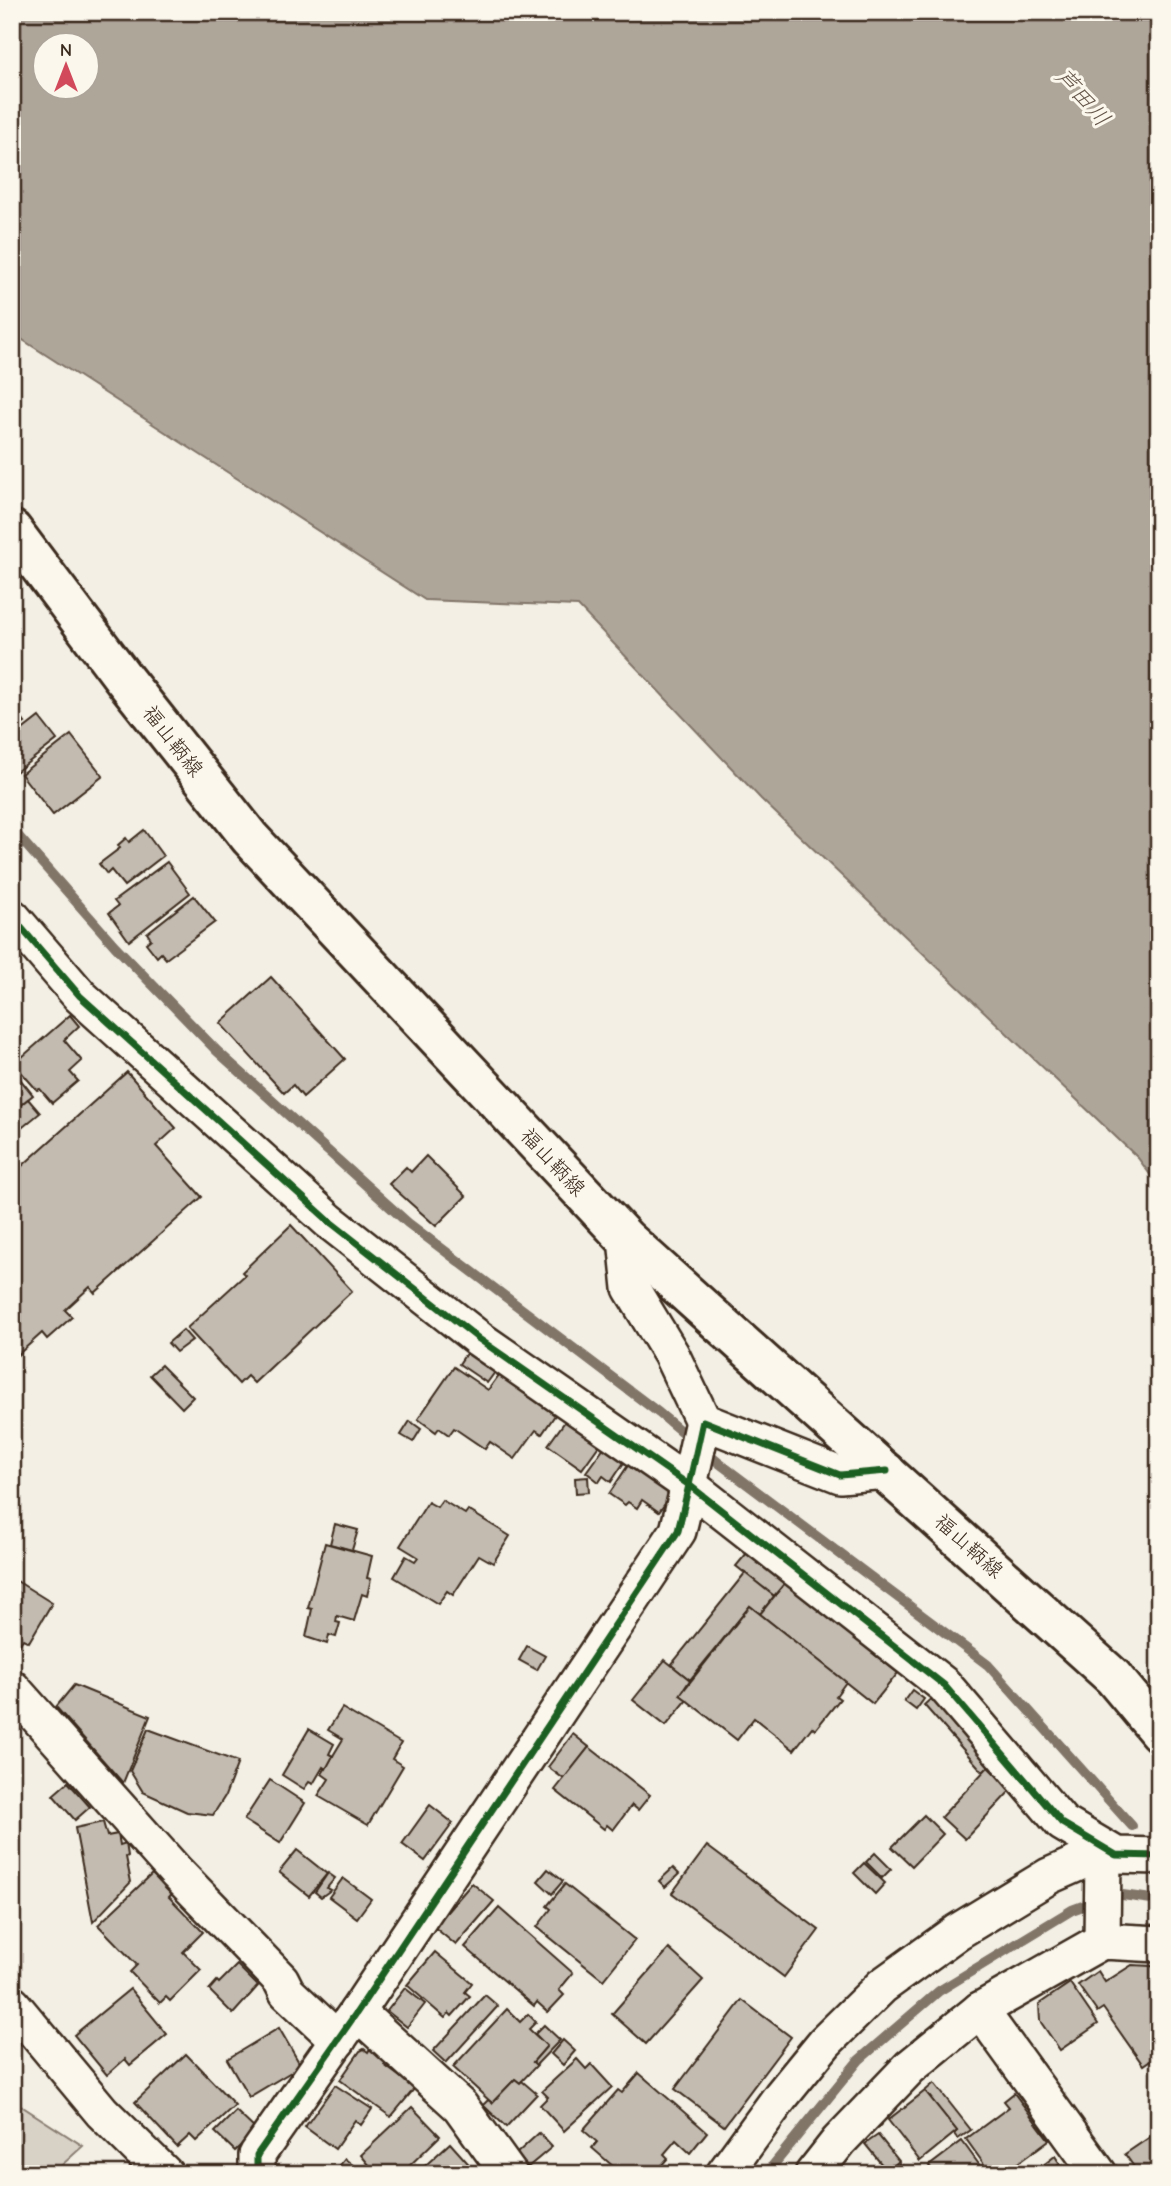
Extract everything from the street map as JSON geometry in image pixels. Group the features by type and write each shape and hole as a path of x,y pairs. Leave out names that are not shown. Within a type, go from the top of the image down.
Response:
{"main road":[{"name":"福山鞆線","path":"12,530 124,679 250,838 625,1238 1112,1676 1159,1732"}],"street":[{"path":"12,916 80,996 329,1220 479,1339 690,1480 944,1685 1062,1824 1107,1862"},
{"path":"248,2167 347,2026 678,1531 701,1428 671,1354 631,1288 625,1238"},
{"path":"701,1428 840,1475 887,1471"},
{"path":"12,1688 177,1873 281,1980 288,1992 347,2026 460,2106 509,2174"},
{"path":"724,2174 781,2096 825,2042 882,1986 957,1932 1049,1876 1083,1861 1107,1862 1159,1856"},
{"path":"1102,1933 1107,1862"},
{"path":"813,2174 839,2141 911,2067 979,2010 1102,1933 1159,1944"},
{"path":"12,2004 102,2112 165,2174"},
{"path":"979,2010 1099,2174"}],"shaded area":[{"path":"12,2100 83,2146 52,2174 12,2174"}],"water":[{"name":"芦田川","path":"12,12 1159,12 1159,1187 1138,1158 761,799 578,606 425,600 12,333"}],"building":[{"path":"12,705 25,723 12,731"},
{"path":"39,717 57,740 12,775 12,738"},
{"path":"71,735 103,776 53,815 21,774"},
{"path":"144,830 163,856 124,886 111,870 107,874 99,864 120,848 118,845 126,838 129,842"},
{"path":"167,862 190,893 129,941 109,913 118,906 114,901"},
{"path":"194,896 215,922 166,959 161,953 157,957 146,943 151,939 147,933"},
{"path":"271,977 345,1059 303,1097 293,1085 284,1093 220,1023"},
{"path":"70,1015 79,1026 64,1040 82,1061 70,1072 78,1081 52,1103 14,1064"},
{"path":"12,1069 33,1095 12,1112"},
{"path":"127,1072 176,1128 156,1146 202,1197 95,1293 90,1287 65,1310 72,1317 47,1339 42,1333 12,1360 12,1175"},
{"path":"28,1099 40,1113 12,1136 12,1112"},
{"path":"426,1156 466,1196 436,1226 389,1184 406,1167 411,1172"},
{"path":"291,1225 352,1291 254,1383 247,1376 239,1384 187,1328 245,1275 242,1272"},
{"path":"183,1330 192,1340 176,1352 168,1343"},
{"path":"467,1352 495,1372 487,1383 459,1364"},
{"path":"161,1365 193,1397 182,1408 150,1375"},
{"path":"454,1367 488,1390 499,1375 555,1415 542,1434 536,1430 515,1459 490,1442 485,1449 454,1428 449,1435 439,1428 436,1432 418,1419"},
{"path":"566,1420 600,1444 582,1469 548,1445"},
{"path":"410,1421 421,1429 413,1442 401,1435"},
{"path":"604,1447 625,1461 611,1482 603,1476 599,1482 586,1472"},
{"path":"629,1464 672,1494 659,1512 642,1500 637,1508 628,1502 625,1505 609,1494"},
{"path":"588,1477 589,1492 576,1493 575,1478"},
{"path":"442,1500 465,1514 468,1510 510,1536 493,1563 479,1555 453,1595 447,1591 438,1604 394,1577 406,1556 415,1561 418,1557 400,1546 428,1502 437,1507"},
{"path":"335,1524 358,1530 352,1550 330,1544"},
{"path":"325,1543 372,1556 367,1578 371,1579 367,1596 362,1594 354,1621 337,1616 336,1622 340,1623 336,1637 329,1635 327,1644 306,1637 312,1609 308,1608"},
{"path":"747,1553 785,1583 774,1596 736,1566"},
{"path":"745,1573 774,1596 760,1614 750,1606 690,1680 671,1665"},
{"path":"12,1578 52,1603 29,1642 23,1639 12,1656"},
{"path":"785,1583 898,1673 873,1704 760,1614"},
{"path":"750,1606 846,1682 836,1696 840,1699 815,1730 812,1727 794,1750 754,1718 737,1740 680,1695"},
{"path":"527,1646 545,1656 537,1670 519,1660"},
{"path":"665,1660 690,1680 680,1695 687,1700 666,1726 633,1700"},
{"path":"74,1685 150,1716 123,1783 56,1707"},
{"path":"912,1690 924,1699 916,1710 904,1701"},
{"path":"934,1696 993,1763 983,1772 924,1705"},
{"path":"342,1708 401,1743 392,1759 403,1766 368,1825 318,1796 329,1779 322,1774 343,1739 328,1730"},
{"path":"148,1729 238,1762 225,1796 213,1815 187,1812 143,1792 130,1771"},
{"path":"309,1729 334,1744 329,1754 333,1756 313,1784 309,1782 304,1789 282,1775"},
{"path":"573,1734 589,1747 564,1779 548,1767"},
{"path":"589,1747 650,1795 638,1810 632,1805 613,1830 607,1825 604,1829 555,1790"},
{"path":"988,1767 1011,1790 965,1839 941,1817"},
{"path":"270,1780 305,1803 280,1843 244,1820"},
{"path":"68,1782 90,1807 75,1820 53,1795"},
{"path":"430,1805 453,1823 425,1861 402,1844"},
{"path":"924,1815 943,1834 912,1866 892,1847"},
{"path":"103,1822 107,1836 118,1834 120,1845 126,1843 131,1882 93,1922 75,1828"},
{"path":"707,1846 819,1930 784,1977 672,1893"},
{"path":"297,1850 327,1874 309,1896 279,1872"},
{"path":"875,1853 891,1869 882,1878 866,1862"},
{"path":"864,1863 885,1883 875,1894 854,1873"},
{"path":"673,1868 679,1874 665,1887 659,1881"},
{"path":"548,1869 563,1881 552,1894 538,1881"},
{"path":"328,1873 335,1878 327,1888 331,1890 321,1897 315,1892"},
{"path":"152,1874 172,1894 169,1897 203,1932 183,1952 201,1970 170,2001 166,1997 160,2003 130,1972 137,1965 98,1925"},
{"path":"343,1878 371,1899 357,1918 329,1897"},
{"path":"472,1883 494,1901 456,1945 434,1927"},
{"path":"565,1884 635,1940 603,1980 537,1927 551,1909 547,1906"},
{"path":"499,1908 573,1973 559,1990 564,1995 548,2012 537,2002 534,2006 465,1947"},
{"path":"669,1949 703,1980 646,2044 612,2014"},
{"path":"435,1952 472,1983 465,1992 470,1996 452,2016 449,2013 445,2018 407,1985"},
{"path":"237,1965 258,1986 233,2014 209,1990"},
{"path":"1132,1965 1152,1966 1159,1976 1159,2054 1143,2065 1103,2008 1097,2012 1078,1985 1098,1971 1105,1982"},
{"path":"1070,1983 1098,2024 1060,2050 1040,2021 1039,2004"},
{"path":"405,1988 425,2004 407,2027 387,2011"},
{"path":"130,1989 167,2034 130,2065 125,2059 107,2075 74,2035"},
{"path":"485,1995 498,2006 446,2063 433,2051"},
{"path":"742,2000 791,2037 724,2126 675,2089"},
{"path":"507,2009 520,2022 528,2014 536,2022 529,2029 547,2046 533,2062 537,2065 520,2083 515,2079 492,2103 453,2067"},
{"path":"544,2025 560,2040 536,2065 533,2062 547,2046 535,2034"},
{"path":"279,2028 301,2066 249,2097 227,2059"},
{"path":"563,2040 575,2051 563,2065 551,2054"},
{"path":"371,2047 388,2059 384,2065 415,2088 391,2117 340,2080 360,2051 364,2049 368,2052"},
{"path":"186,2054 235,2105 196,2141 190,2135 177,2147 135,2102"},
{"path":"577,2059 586,2069 591,2064 612,2087 564,2131 540,2105 548,2097 542,2091"},
{"path":"639,2073 707,2132 690,2153 676,2140 664,2154 668,2158 654,2174 631,2174 627,2170 622,2174 592,2148 597,2142 583,2130 618,2090 622,2093"},
{"path":"515,2079 520,2083 522,2081 537,2094 506,2127 483,2105 488,2100 492,2103"},
{"path":"934,2083 971,2130 958,2139 954,2134 957,2131 925,2091"},
{"path":"335,2085 372,2109 361,2125 355,2120 335,2149 305,2127"},
{"path":"925,2091 957,2131 920,2161 888,2120"},
{"path":"1014,2093 1049,2140 1003,2174 991,2174 966,2139 1009,2107 1004,2101"},
{"path":"412,2107 440,2136 401,2174 363,2174 370,2166 361,2155"},
{"path":"236,2111 256,2130 235,2151 215,2132"},
{"path":"1159,2131 1159,2174 1153,2174 1151,2170 1146,2174 1139,2174 1125,2154"},
{"path":"539,2133 552,2147 528,2167 516,2154"},
{"path":"878,2135 899,2161 887,2171 865,2144"},
{"path":"962,2141 986,2174 935,2174 929,2166"},
{"path":"450,2143 475,2171 471,2174 416,2174"},
{"path":"1055,2156 1060,2164 1047,2174 1032,2174"},
{"path":"345,2159 361,2171 358,2174 333,2174"},
{"path":"900,2163 909,2174 886,2174"},
{"path":"1060,2164 1068,2174 1047,2174"}],"waterway":[{"path":"12,829 115,946 217,1051 408,1223 659,1413 719,1463 988,1665 1132,1826"},
{"path":"766,2174 859,2060 939,1991 1072,1910 1115,1894 1159,1900"}],"cycle path":[{"path":"12,917 80,996 329,1221 479,1339 689,1485 703,1421 840,1475 887,1471"},
{"path":"257,2174 257,2155 357,2012 678,1531 689,1485 944,1685 1062,1823 1116,1855 1159,1856"}]}
